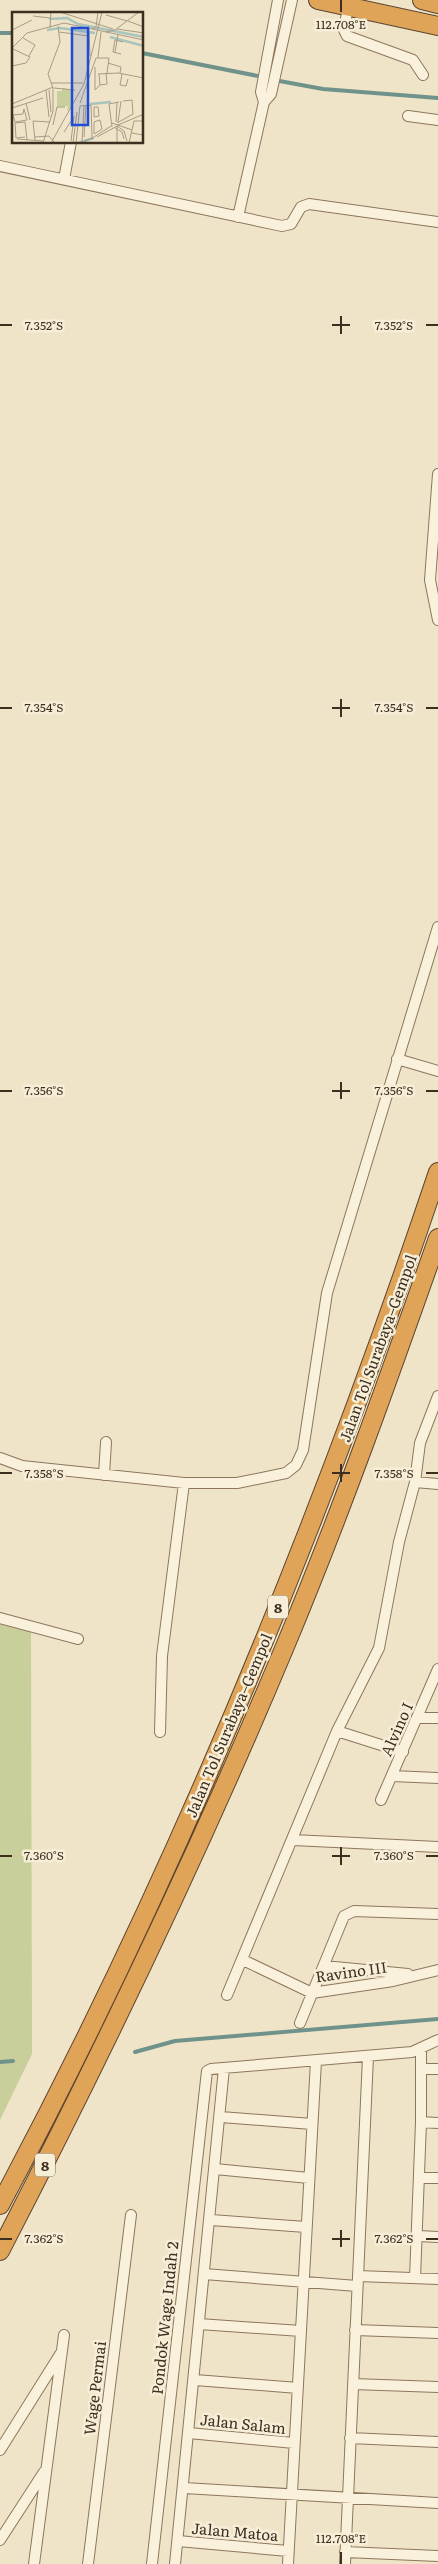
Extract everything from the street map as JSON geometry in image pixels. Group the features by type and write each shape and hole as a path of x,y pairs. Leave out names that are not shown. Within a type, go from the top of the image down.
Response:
{"highway":[{"path":"318,0 438,26"},
{"path":"422,0 438,4"},
{"name":"Jalan Tol Surabaya–Gempol","path":"0,2204 90,2032 250,1677 324,1495 392,1311 438,1172"},
{"name":"Jalan Tol Surabaya–Gempol","path":"0,2251 88,2079 200,1842 287,1642 367,1438 438,1238"}],"street":[{"path":"238,217 264,102 262,86 278,0"},
{"path":"264,102 271,94 273,88 292,0"},
{"path":"348,7 344,30 347,36 413,60 423,75"},
{"path":"408,116 438,120"},
{"path":"64,179 71,144"},
{"path":"0,166 287,226 291,224 301,208 309,204 438,222"},
{"path":"438,474 430,580 438,620"},
{"path":"0,1458 22,1466 184,1483 237,1483 286,1473 296,1465 303,1450 327,1293 438,927"},
{"path":"397,1059 434,1070"},
{"path":"227,1995 337,1731 379,1648 399,1542 415,1482 420,1443 438,1396"},
{"path":"104,1475 106,1442"},
{"path":"415,1482 438,1484"},
{"path":"160,1732 162,1656 184,1483"},
{"path":"0,1618 78,1639"},
{"name":"Alvino I","path":"381,1800 438,1669"},
{"path":"418,1718 438,1718"},
{"path":"337,1731 403,1752"},
{"path":"392,1776 438,1778"},
{"path":"292,1840 438,1847"},
{"path":"300,2023 344,1916 354,1911 438,1914"},
{"name":"Ravino III","path":"243,1960 312,1993 393,1981 414,1974 438,1970"},
{"path":"324,1966 414,1974"},
{"path":"175,2564 211,2220 224,2068 368,2057 421,2048 438,2040"},
{"path":"415,2278 421,2122 421,2048"},
{"path":"344,2564 368,2057"},
{"path":"288,2564 316,2061"},
{"name":"Pondok Wage Indah 2","path":"152,2564 205,2076 211,2069 224,2068"},
{"path":"422,2069 438,2069"},
{"path":"220,2117 312,2124"},
{"path":"421,2122 438,2123"},
{"path":"215,2170 309,2178"},
{"path":"419,2178 438,2178"},
{"name":"Wage Permai","path":"88,2564 131,2215"},
{"path":"211,2220 306,2227"},
{"path":"418,2236 438,2237"},
{"path":"204,2274 303,2281 438,2279"},
{"path":"199,2324 301,2331"},
{"path":"355,2330 438,2333"},
{"path":"34,2564 64,2335"},
{"path":"0,2450 63,2350"},
{"path":"195,2380 298,2388"},
{"path":"353,2384 438,2387"},
{"name":"Jalan Salam","path":"189,2432 294,2443"},
{"path":"350,2438 438,2442"},
{"path":"0,2540 46,2469"},
{"path":"184,2488 438,2503"},
{"name":"Jalan Matoa","path":"178,2541 288,2551"},
{"path":"345,2552 438,2556"}],"green space":[{"path":"0,1623 31,1630 32,2054 0,2120"}],"waterway":[{"path":"0,33 12,33"},
{"path":"144,53 263,77"},
{"path":"274,80 323,89 438,98"},
{"path":"135,2052 175,2041 438,2019"},
{"path":"0,2062 13,2061"}]}
